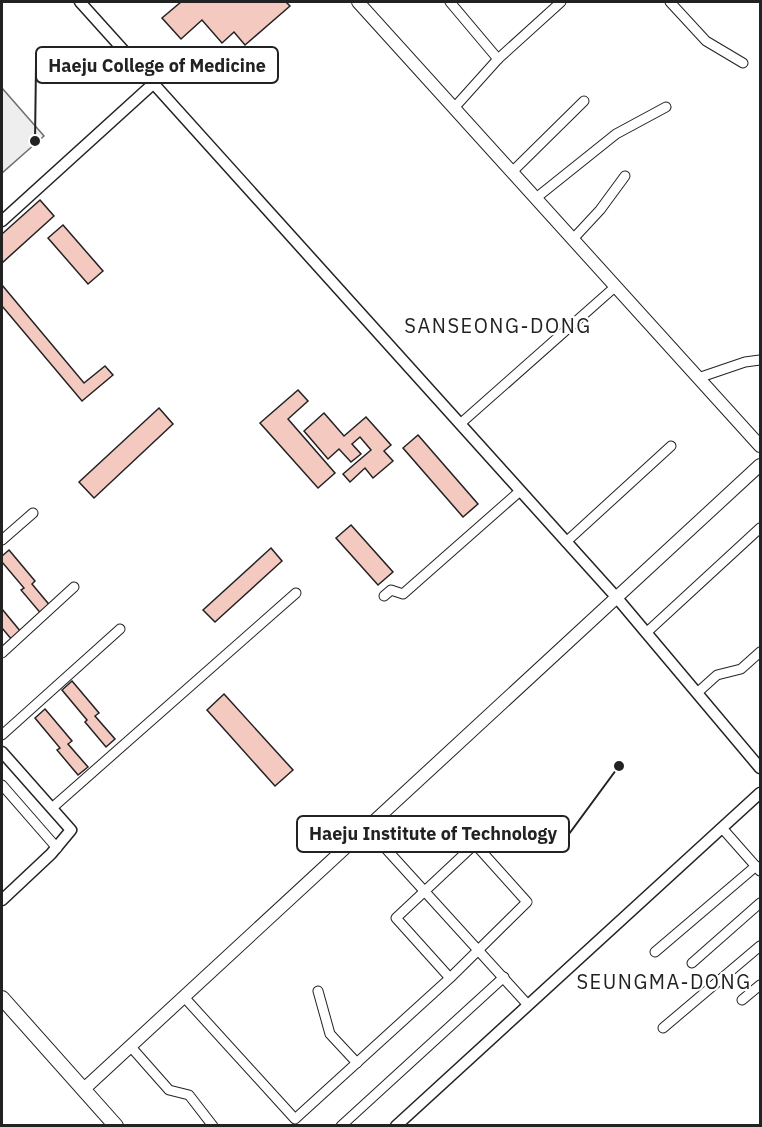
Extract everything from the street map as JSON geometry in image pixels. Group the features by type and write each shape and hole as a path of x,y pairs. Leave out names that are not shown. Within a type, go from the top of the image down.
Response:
{"main road":[{"path":"358,2 760,446"},
{"path":"84,1089 760,465"},
{"path":"2,998 116,1125"}],"street":[{"path":"80,2 616,598 760,768"},
{"path":"450,2 498,59"},
{"path":"454,108 498,59 561,2"},
{"path":"670,2 706,41 743,63"},
{"path":"2,221 154,83"},
{"path":"512,172 584,101"},
{"path":"536,198 616,134 666,107"},
{"path":"573,239 600,210 625,176"},
{"path":"460,424 616,286"},
{"path":"698,378 745,362 760,360"},
{"path":"566,542 671,446"},
{"path":"384,596 390,590 403,594 520,491"},
{"path":"2,540 33,513"},
{"path":"646,633 760,528"},
{"path":"2,653 74,587"},
{"path":"52,808 296,593"},
{"path":"2,735 120,628"},
{"path":"697,693 717,675 741,669 760,652"},
{"path":"2,752 71,830 57,848 2,900"},
{"path":"2,785 57,848"},
{"path":"396,1125 760,793"},
{"path":"367,828 528,1005"},
{"path":"655,951 758,868 722,828"},
{"path":"184,998 295,1119 450,978 527,902 475,844 396,918 450,978"},
{"path":"692,963 760,903"},
{"path":"663,1028 760,946"},
{"path":"341,1125 504,977"},
{"path":"742,1000 760,985"},
{"path":"318,992 330,1034 357,1063"},
{"path":"131,1047 169,1090 189,1095 213,1125"}],"shaded area":[{"path":"2,88 44,136 2,173"}],"building":[{"path":"181,2 286,2 290,6 245,45 234,32 222,43 202,20 181,39 162,18"},
{"path":"40,200 54,216 2,263 2,234"},
{"path":"63,225 103,271 88,284 48,238"},
{"path":"2,285 84,383 105,366 113,375 82,401 2,306"},
{"path":"298,390 308,401 288,419 335,473 318,488 260,423"},
{"path":"159,408 173,424 94,498 79,482"},
{"path":"324,413 344,436 366,417 391,445 384,451 393,461 373,478 365,468 350,482 343,474 371,450 360,437 352,444 361,454 351,462 339,449 328,459 304,431"},
{"path":"418,435 478,504 463,517 403,448"},
{"path":"351,525 393,572 378,585 336,538"},
{"path":"271,548 282,561 215,622 203,610"},
{"path":"9,550 35,581 32,584 52,608 43,616 2,562 2,556"},
{"path":"2,609 21,632 12,640 2,628"},
{"path":"72,681 99,713 95,716 115,739 106,747 62,690"},
{"path":"224,694 293,770 275,786 207,710"},
{"path":"45,709 72,741 68,744 88,767 78,775 57,750 60,748 35,718"}],"place":[{"name":"Haeju College of Medicine","path":"35,141"},
{"name":"Haeju Institute of Technology","path":"619,766"}],"district":[{"name":"SANSEONG-DONG","path":"498,326"},
{"name":"SEUNGMA-DONG","path":"664,982"}]}
